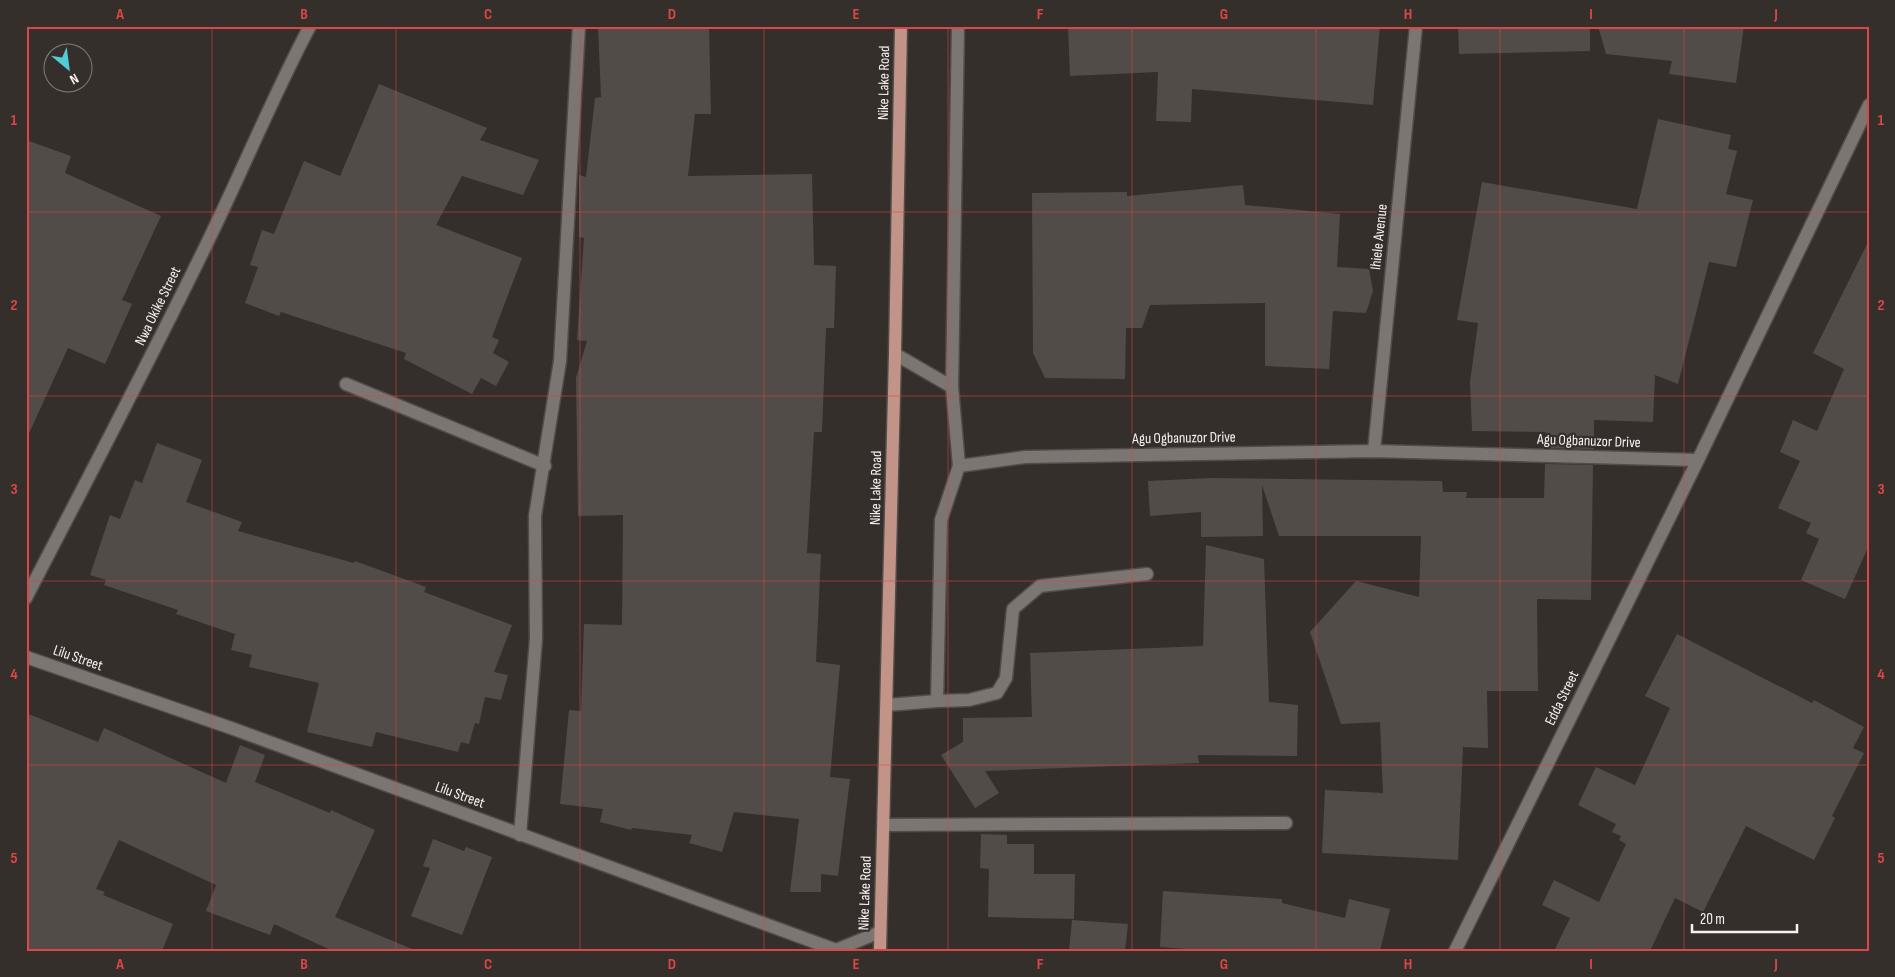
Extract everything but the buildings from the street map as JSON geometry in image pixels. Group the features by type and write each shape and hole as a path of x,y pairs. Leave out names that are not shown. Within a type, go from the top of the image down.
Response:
{"main road":[{"name":"Nike Lake Road","path":"880,951 901,26"}],"street":[{"name":"Nwa Okike Street","path":"26,598 153,352 211,234 252,142 310,26"},
{"path":"520,835 536,639 535,516 545,466 560,361 579,26"},
{"path":"937,702 941,520 959,466 952,387 958,26"},
{"name":"Ihiele Avenue","path":"1374,451 1416,26"},
{"name":"Edda Street","path":"1455,951 1698,460 1869,105"},
{"path":"895,354 952,387"},
{"path":"346,384 545,466"},
{"name":"Agu Ogbanuzor Drive","path":"959,466 1025,457 1374,451 1698,460"},
{"path":"887,705 969,700 997,693 1006,678 1013,609 1040,586 1147,574"},
{"name":"Lilu Street","path":"26,657 230,728 836,950 880,932"},
{"path":"884,825 1286,823"}]}
